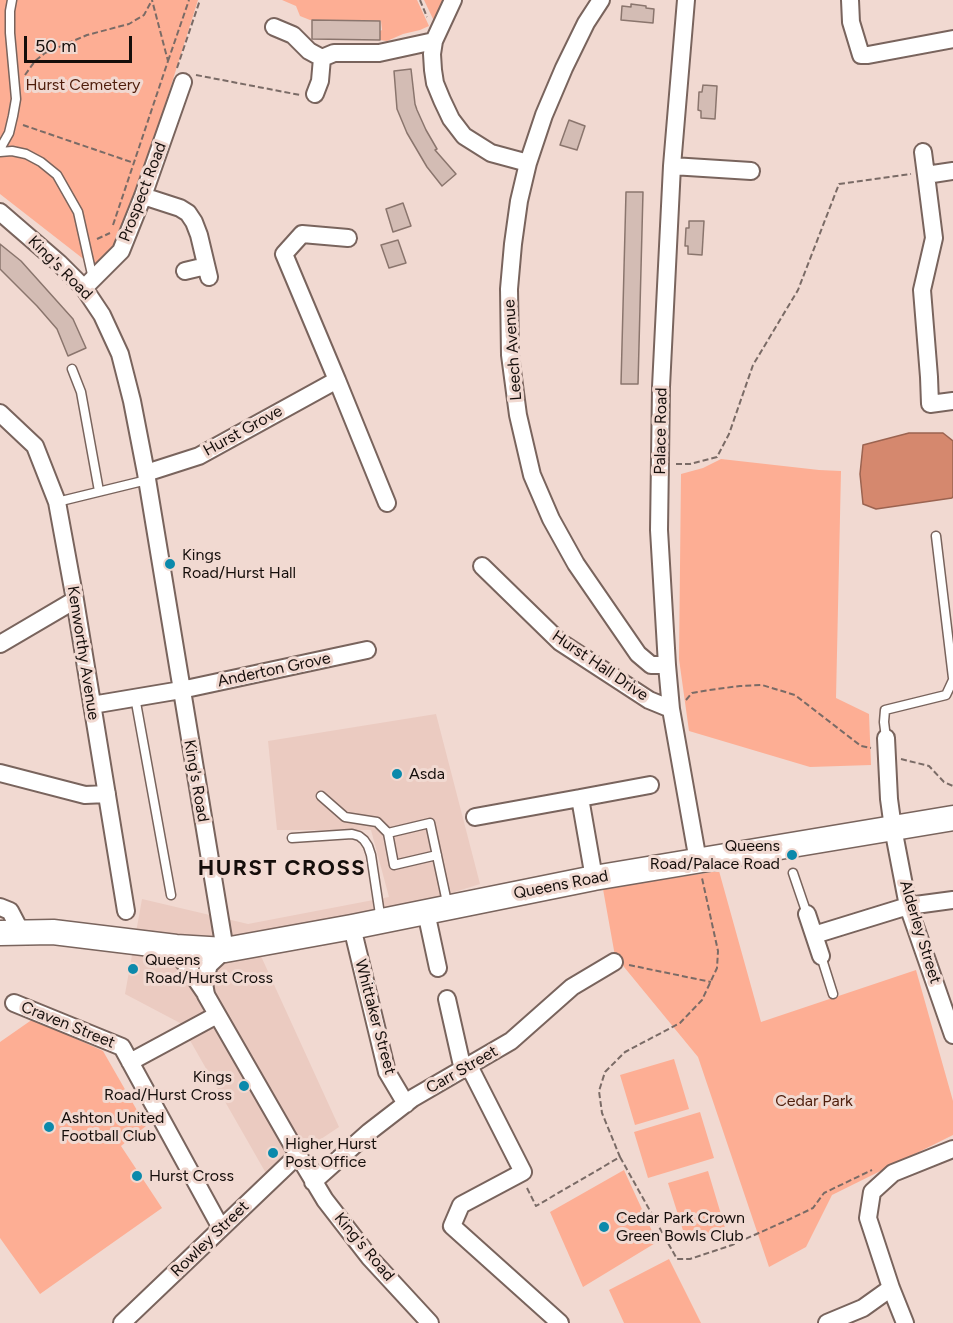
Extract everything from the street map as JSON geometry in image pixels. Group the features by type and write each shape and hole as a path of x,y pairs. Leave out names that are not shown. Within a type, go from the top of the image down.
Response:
{"main road":[{"name":"Queens Road","path":"10,933 53,932 225,950 272,943 594,878 953,819"}],"street":[{"path":"453,0 434,41 432,54 435,83 451,119 464,136 491,153 528,163"},
{"name":"Leech Avenue","path":"601,0 586,23 564,68 544,114 528,163 519,201 513,244 509,289 510,356 518,415 532,475 551,519 576,564 638,654 651,665 667,666"},
{"name":"Palace Road","path":"686,0 672,166 661,387 659,530 671,709 698,861"},
{"path":"850,0 851,21 861,55 953,39"},
{"path":"274,27 293,36 309,51 322,58"},
{"path":"322,58 334,53 379,53 434,41"},
{"path":"315,94 320,81 322,58"},
{"name":"Prospect Road","path":"88,284 121,251 143,196 180,76"},
{"path":"923,152 933,238 922,290 930,404 953,401"},
{"path":"672,166 751,171"},
{"path":"926,174 953,171"},
{"path":"143,196 180,208 188,213 194,222 208,272 185,271"},
{"name":"King's Road","path":"0,212 59,263 88,284 120,354 132,401 146,477 225,950"},
{"path":"348,238 302,234 284,254 387,503"},
{"name":"Hurst Grove","path":"146,477 199,456 337,380"},
{"name":"Kenworthy Avenue","path":"0,413 35,447 57,502 126,910"},
{"name":"Hurst Hall Drive","path":"482,566 560,642 648,700 671,709"},
{"path":"0,644 75,600"},
{"name":"Anderton Grove","path":"92,705 181,690 366,650"},
{"name":"Alderley Street","path":"886,745 892,828 908,906 953,1035"},
{"path":"0,773 85,795 107,794"},
{"path":"476,818 650,785"},
{"path":"580,798 594,878"},
{"path":"814,935 908,906 953,900"},
{"path":"0,907 10,911 10,933"},
{"path":"437,909 438,968"},
{"path":"807,914 821,956"},
{"name":"Whittaker Street","path":"352,927 387,1072 406,1104"},
{"name":"King's Road","path":"170,946 180,956 206,995 325,1200 370,1258 430,1323"},
{"path":"206,995 204,983 209,965 225,950"},
{"name":"Carr Street","path":"313,1182 369,1132 413,1098 511,1041 572,987 614,962"},
{"path":"447,999 466,1068 521,1173 461,1205 452,1226 560,1323"},
{"name":"Craven Street","path":"14,1003 122,1047 130,1062"},
{"path":"217,1015 130,1062 221,1228"},
{"path":"904,1323 868,1218 872,1192 893,1173 953,1149"},
{"name":"Rowley Street","path":"122,1323 141,1317 221,1228 298,1155"},
{"path":"827,1323 863,1308 891,1288"}],"lane":[{"path":"12,0 10,33 16,99 9,133 0,151 26,154 57,175 78,212 86,245 88,284"},
{"path":"72,369 81,392 99,491"},
{"path":"57,502 146,477"},
{"path":"886,745 885,710 946,695 953,679 936,536"},
{"path":"135,698 171,895"},
{"path":"321,796 345,818 377,822 388,833 394,865 437,855"},
{"path":"388,833 430,823 437,855 437,909"},
{"path":"292,838 352,834 364,840 371,855 381,921"},
{"path":"793,873 807,914"},
{"path":"821,956 833,994"}],"path":[{"path":"14,89 35,61 45,53 87,35 129,24 144,15 152,0"},
{"path":"152,0 168,61"},
{"path":"86,245 111,232 189,0"},
{"path":"201,0 180,76 300,95 315,94"},
{"path":"12,121 134,163"},
{"path":"660,463 690,464 717,457 729,434 753,366 798,290 839,184 926,174"},
{"path":"671,709 692,693 762,685 795,695 861,746 886,745 901,759 929,766 944,782 953,786"},
{"path":"698,861 718,951 717,968 702,1000 680,1023 625,1052 605,1072 599,1091 602,1113 620,1157 677,1259 690,1259 732,1245 813,1208"},
{"path":"614,962 711,982"},
{"path":"521,1173 536,1206 620,1157"}],"shaded area":[{"path":"909,433 943,433 953,441 952,498 876,509 863,504 860,474 863,445"},
{"path":"436,714 480,884 260,954 339,1127 267,1175 180,1023 125,994 142,899 248,924 389,897 371,830 277,830 268,741"}],"green space":[{"name":"Hurst Cemetery","path":"0,0 198,0 123,238 95,268 0,194"},
{"path":"282,0 417,0 429,26 387,41 380,40 381,21 310,20 300,16 296,6"},
{"path":"424,0 443,0 434,21"},
{"path":"721,459 841,471 836,698 869,714 871,765 810,767 689,731 679,659 681,474 703,468"},
{"name":"Cedar Park","path":"719,871 761,1022 916,970 953,1101 953,1135 832,1195 806,1247 769,1267 698,1057 615,956 603,889"},
{"name":"Ashton United Football Club","path":"33,1019 103,1051 146,1126 121,1146 162,1208 40,1294 0,1238 0,1042"},
{"path":"674,1059 689,1109 635,1125 620,1075"},
{"path":"700,1112 714,1158 648,1178 634,1132"},
{"name":"Cedar Park Crown Green Bowls Club","path":"624,1170 657,1242 583,1287 550,1212"},
{"path":"708,1171 726,1231 687,1243 668,1183"},
{"name":"Cedar Park Crown Green Bowls Club","path":"669,1259 701,1323 624,1323 609,1290"}],"building":[{"path":"631,4 654,9 653,23 621,20 622,6 631,7"},
{"path":"312,20 380,21 380,40 312,39"},
{"path":"411,69 417,110 437,149 435,150 456,174 442,186 427,167 407,133 397,109 394,71"},
{"path":"703,85 717,86 715,119 701,118 701,111 698,110 699,92 702,92"},
{"path":"569,120 585,126 577,150 560,145"},
{"path":"626,192 643,192 638,384 621,384"},
{"path":"403,203 411,226 393,232 386,209"},
{"path":"689,221 704,221 702,255 688,254 688,246 685,246 686,228 689,228"},
{"path":"398,240 406,263 389,268 381,245"},
{"path":"0,244 21,261 73,319 86,348 68,356 57,329 0,269"}],"place":[{"name":"Kings Road/Hurst Hall","path":"170,564"},
{"name":"Asda","path":"397,774"},
{"name":"Queens Road/Palace Road","path":"792,855"},
{"name":"Queens Road/Hurst Cross","path":"133,969"},
{"name":"Kings Road/Hurst Cross","path":"244,1086"},
{"name":"Ashton United Football Club","path":"49,1127"},
{"name":"Higher Hurst Post Office","path":"273,1153"},
{"name":"Hurst Cross","path":"137,1176"},
{"name":"Cedar Park Crown Green Bowls Club","path":"604,1227"}],"district":[{"name":"HURST CROSS","path":"282,869"}]}
